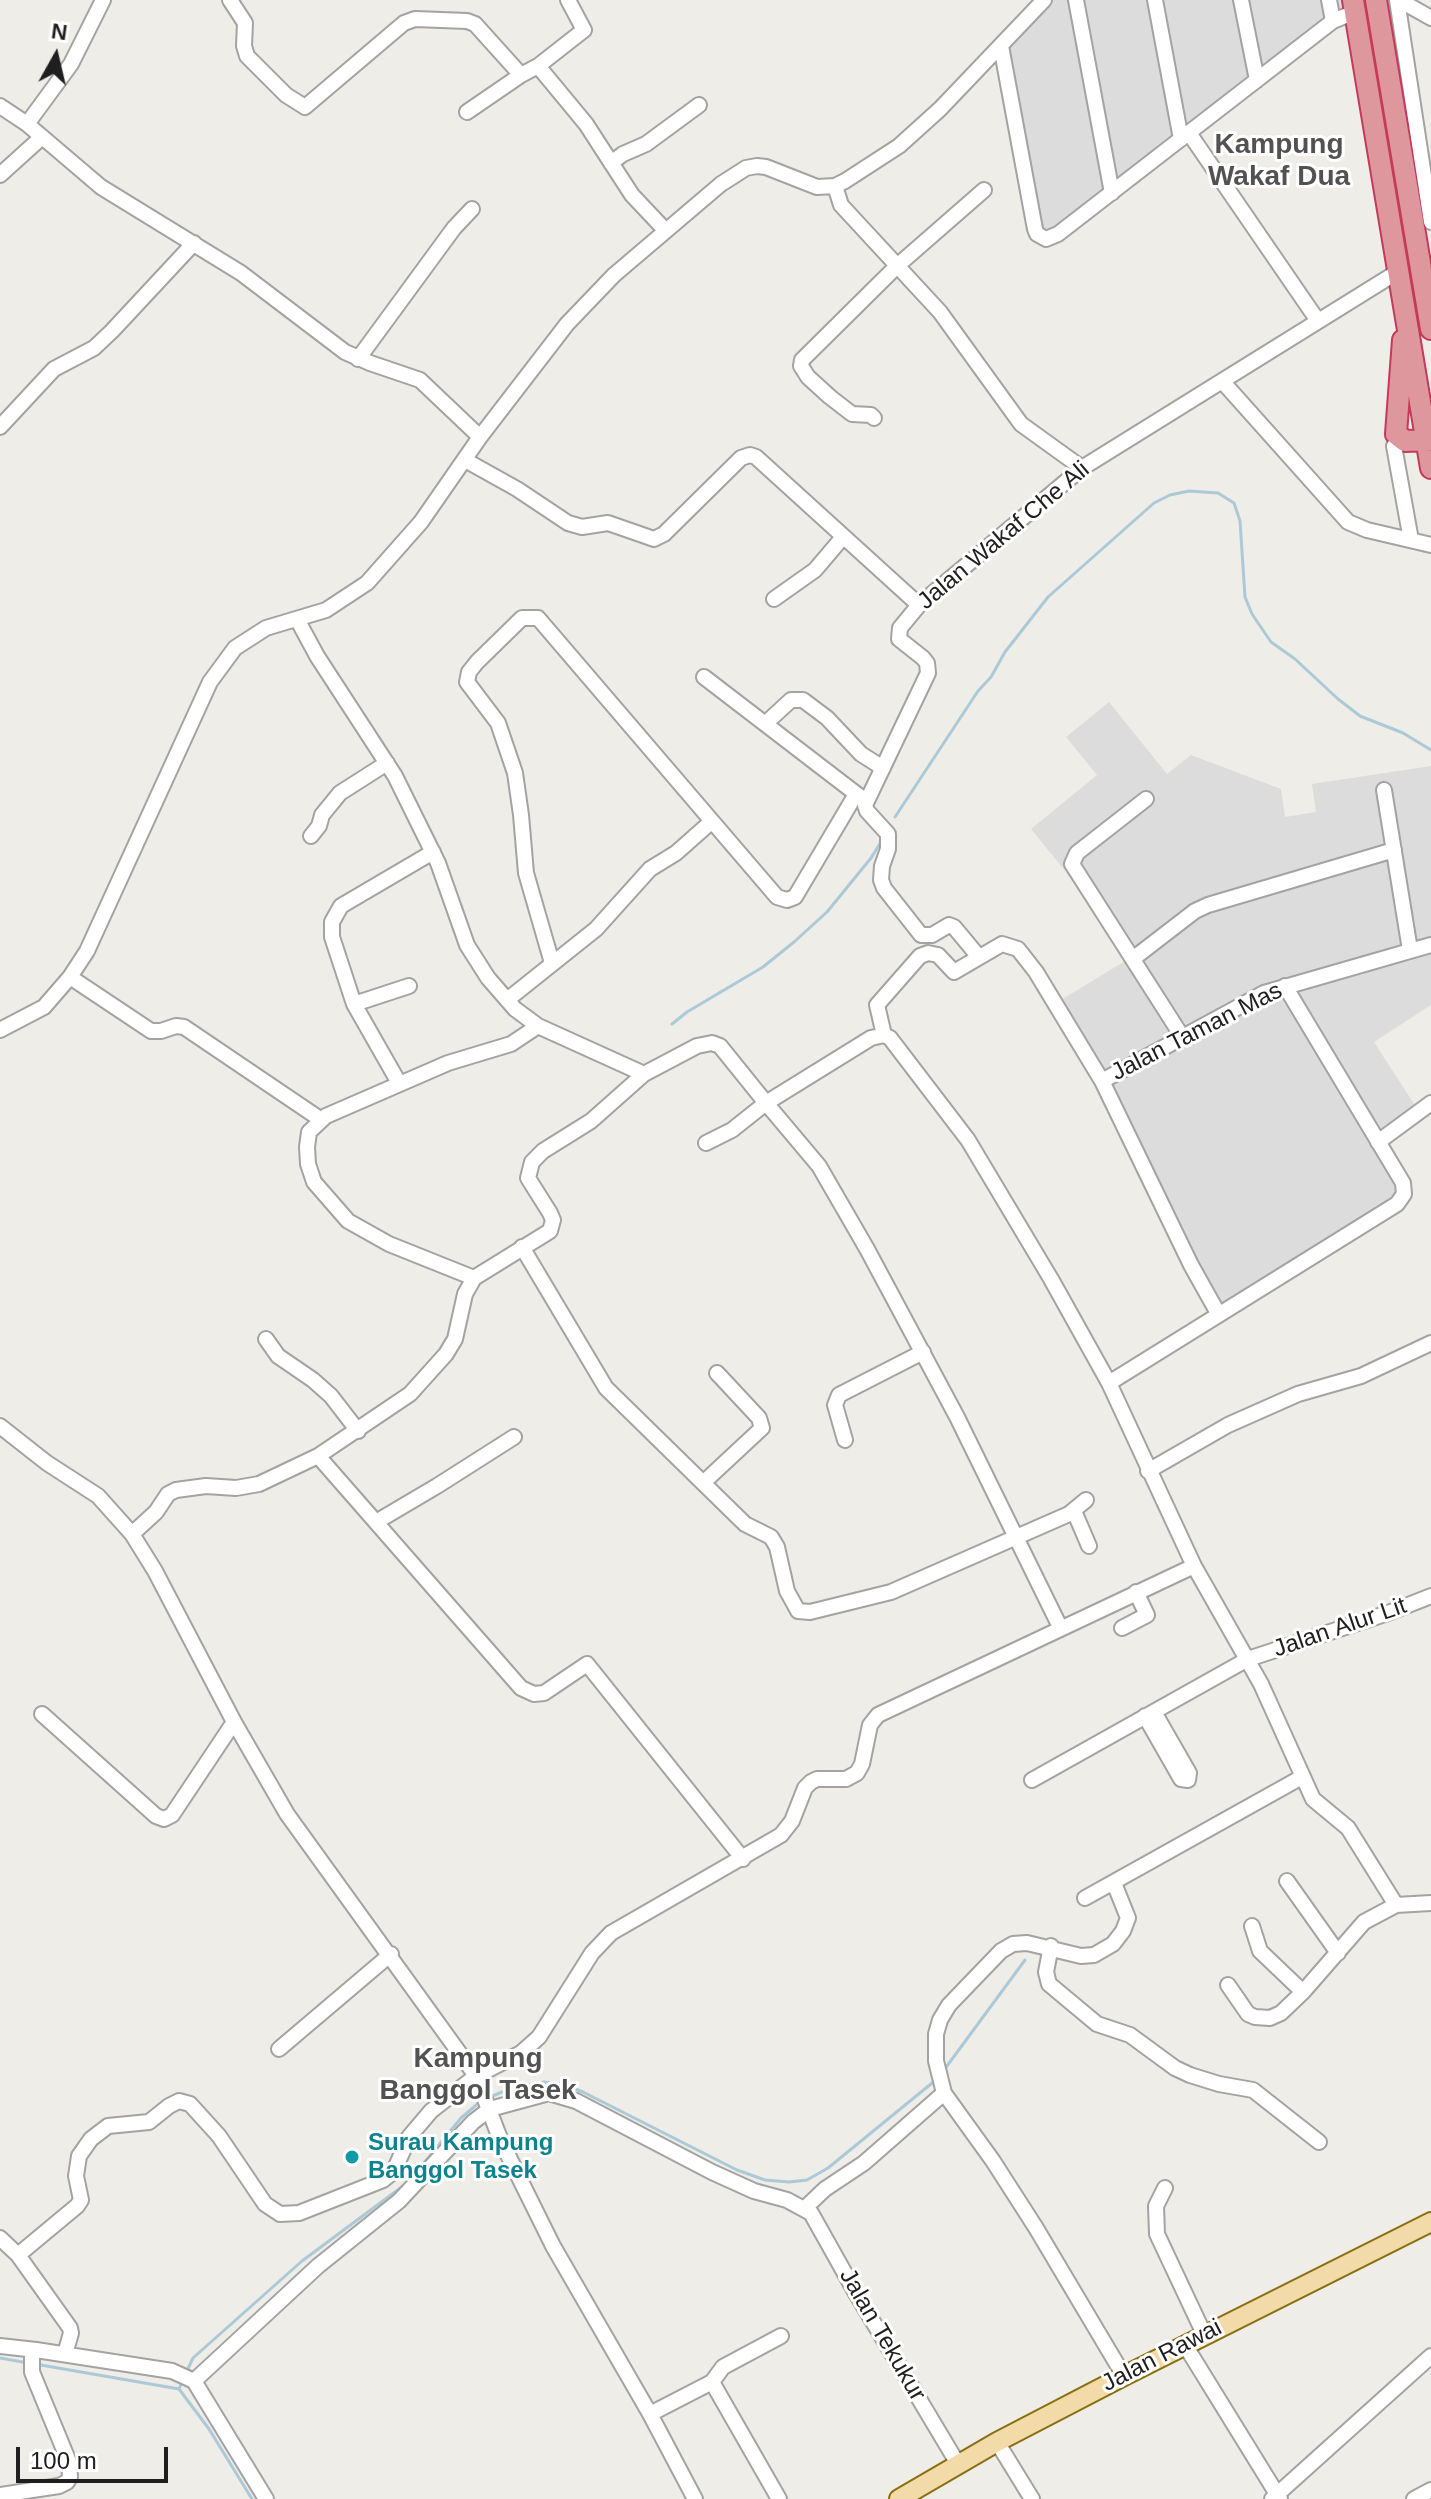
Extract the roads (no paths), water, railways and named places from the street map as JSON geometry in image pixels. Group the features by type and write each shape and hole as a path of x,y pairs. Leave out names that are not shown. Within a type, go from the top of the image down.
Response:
{"highway":[{"path":"1376,0 1431,329"},
{"path":"1354,6 1431,468"},
{"path":"1406,312 1395,416 1396,434 1412,442 1428,440"}],"main road":[{"name":"Jalan Rawai","path":"899,2499 997,2442 1204,2334 1431,2222"}],"street":[{"path":"27,124 71,64 103,0"},
{"path":"230,0 245,23 247,56 286,95 305,107 404,23 415,19 475,24 521,75"},
{"path":"467,112 538,66 584,30 568,0"},
{"path":"0,1030 44,1007 70,977 102,922 215,673 235,648 266,628 342,601 367,583 421,522 480,437 567,324 614,275 721,184 746,168 766,167 817,187 835,186 872,166 940,109 1044,0"},
{"path":"1076,0 1112,193"},
{"path":"1155,0 1185,136 1318,321"},
{"path":"1241,0 1257,80"},
{"path":"1329,0 1333,21"},
{"path":"1398,0 1431,18"},
{"path":"1398,0 1431,216"},
{"path":"1001,46 1035,229 1046,239 1058,234 1354,6"},
{"path":"538,66 586,124 632,195 665,230"},
{"path":"611,163 646,144 699,105"},
{"path":"0,106 27,124 101,187 241,273 345,352 420,380 480,437"},
{"path":"0,175 42,137"},
{"path":"835,186 841,205 940,312 1021,424 1082,468"},
{"path":"874,418 867,414 852,414 837,403 808,377 801,366 802,360 897,266 984,190"},
{"path":"358,359 454,228 472,209"},
{"path":"0,427 54,369 94,348 112,331 194,243"},
{"name":"Jalan Wakaf Che Ali","path":"711,822 777,897 787,900 795,897 883,768 928,673 927,663 901,641 898,634 919,605 1082,468 1399,271"},
{"path":"1222,381 1348,522 1367,530 1431,545"},
{"path":"1399,438 1394,446 1411,540"},
{"path":"465,460 568,523 582,527 608,523 654,539 664,534 741,458 750,455 756,457 919,605"},
{"path":"774,599 815,570 843,537"},
{"path":"507,1000 596,929 650,869 676,853 711,822 538,618 522,618 477,662 469,672 467,682 498,723 515,773 526,873 552,963"},
{"path":"297,619 317,656 387,763 433,852 467,945 507,1000 538,1026 644,1074"},
{"path":"704,677 861,798 867,811 888,834 888,849 881,874 884,888 921,935 932,935 949,925 979,957"},
{"path":"766,723 791,700 803,700 827,718 861,754 883,768"},
{"path":"311,836 319,826 322,815 340,793 387,763"},
{"path":"1384,790 1410,950"},
{"path":"1146,799 1077,853 1072,864 1183,1038"},
{"path":"1134,958 1195,911 1208,905 1394,850"},
{"path":"399,1083 354,1004 332,937 334,914 341,906 433,852"},
{"path":"884,1035 877,1005 920,956 928,953 938,955 954,972 1002,944 1018,949 1036,972 1102,1081 1191,1265 1219,1315"},
{"name":"Jalan Taman Mas","path":"1102,1081 1264,993 1431,945"},
{"path":"70,977 151,1031 184,1027 320,1119"},
{"path":"354,1004 409,986"},
{"path":"1109,1383 1401,1200 1405,1188 1285,986"},
{"path":"474,1278 389,1244 358,1228 314,1182 308,1164 309,1132 320,1119 465,1057 511,1044 538,1026"},
{"path":"706,1143 732,1130 766,1103 871,1038 884,1035 890,1038 968,1140 1051,1279 1109,1383 1194,1566 1248,1659 1302,1777 1317,1804 1348,1828 1396,1905"},
{"path":"132,1534 156,1512 168,1494 206,1486 236,1488 259,1484 318,1456 410,1394 446,1354 455,1339 465,1294 474,1278 550,1231 553,1225 550,1213 528,1178 532,1162 543,1151 591,1121 644,1074 697,1046 712,1043 720,1046 819,1166 833,1188 923,1352 1060,1627"},
{"path":"1378,1142 1431,1103"},
{"path":"522,1247 606,1388 745,1524 774,1542 791,1602 803,1613 881,1595 1017,1537 1080,1506 1089,1546"},
{"path":"266,1339 278,1356 331,1396 358,1431"},
{"path":"1148,1471 1228,1425 1298,1394 1361,1376 1431,1343"},
{"path":"845,1440 835,1405 839,1395 923,1352"},
{"path":"704,1482 762,1428 759,1418 717,1373"},
{"path":"0,1426 47,1463 98,1496 132,1534 287,1814 477,2077 501,2141 553,2246 695,2499"},
{"path":"376,1522 514,1437"},
{"path":"318,1456 527,1692 544,1693 587,1664 743,1859"},
{"path":"191,2380 318,2266 392,2191 394,2171 409,2137 431,2111 477,2077 529,2047 556,2012 592,1953 611,1933 781,1835 792,1821 805,1788 811,1782 817,1779 846,1779 857,1773 862,1764 870,1725 878,1715 1194,1566"},
{"path":"1122,1628 1147,1615 1136,1592"},
{"name":"Jalan Alur Lit","path":"1032,1780 1248,1659 1431,1596"},
{"path":"42,1714 156,1816 164,1819 172,1815 234,1722"},
{"path":"1085,1898 1302,1777"},
{"path":"1287,1881 1338,1953"},
{"path":"1114,1883 1128,1918 1113,1944 1094,1955 1081,1956 1051,1946 1027,1943 1013,1944 1001,1951 949,2005 940,2020 936,2034 936,2061 944,2093 1036,2228 1124,2376"},
{"path":"1228,1985 1248,2014 1263,2018 1281,2013 1364,1922 1396,1905 1431,1903"},
{"path":"1252,1926 1260,1951 1303,1992"},
{"path":"1051,1946 1046,1972 1049,1984 1097,2024 1130,2035 1175,2068 1190,2075 1253,2090 1319,2142"},
{"path":"279,2049 391,1954"},
{"path":"18,2255 81,2200 76,2164 83,2147 91,2139 108,2126 134,2126 149,2122 179,2101 190,2104 219,2136 265,2204 280,2214 299,2213 392,2191 419,2181 453,2140 490,2108 542,2093 557,2094 576,2101 726,2178 805,2208 825,2189 864,2163 944,2093"},
{"path":"1165,2188 1156,2206 1157,2234 1164,2255 1204,2334"},
{"name":"Jalan Tekukur","path":"805,2208 816,2219 857,2295 958,2464"},
{"path":"0,2238 18,2255 70,2328 65,2354"},
{"path":"650,2414 712,2382 723,2367 781,2336"},
{"path":"1185,2345 1277,2497 1431,2356"},
{"path":"0,2346 172,2371 191,2380 266,2499"},
{"path":"0,2495 59,2486 70,2477 69,2462 32,2372 34,2353"},
{"path":"712,2382 779,2499"},
{"path":"997,2442 1032,2499"},
{"path":"1414,2499 1431,2490"}],"waterway":[{"path":"895,817 1005,652 1048,597 1154,503 1189,491 1218,493 1234,503 1240,521 1245,597 1252,614 1271,642 1360,716 1403,733 1431,750"},
{"path":"672,1024 763,967 794,942 827,912 881,842"},
{"path":"944,2070 1025,1960"},
{"path":"488,2098 544,2082 563,2084 737,2170 765,2180 789,2182 807,2180 828,2168 937,2079"},
{"path":"409,2181 461,2118 481,2101"},
{"path":"186,2373 193,2358 302,2261 403,2186"},
{"path":"0,2358 28,2363"},
{"path":"35,2364 179,2389 209,2429 252,2499"},
{"path":"179,2389 183,2380"}],"place":[{"name":"Surau Kampung Banggol Tasek","path":"352,2157"}],"district":[{"name":"Kampung Wakaf Dua","path":"1279,161"},
{"name":"Kampung Banggol Tasek","path":"478,2075"}]}
